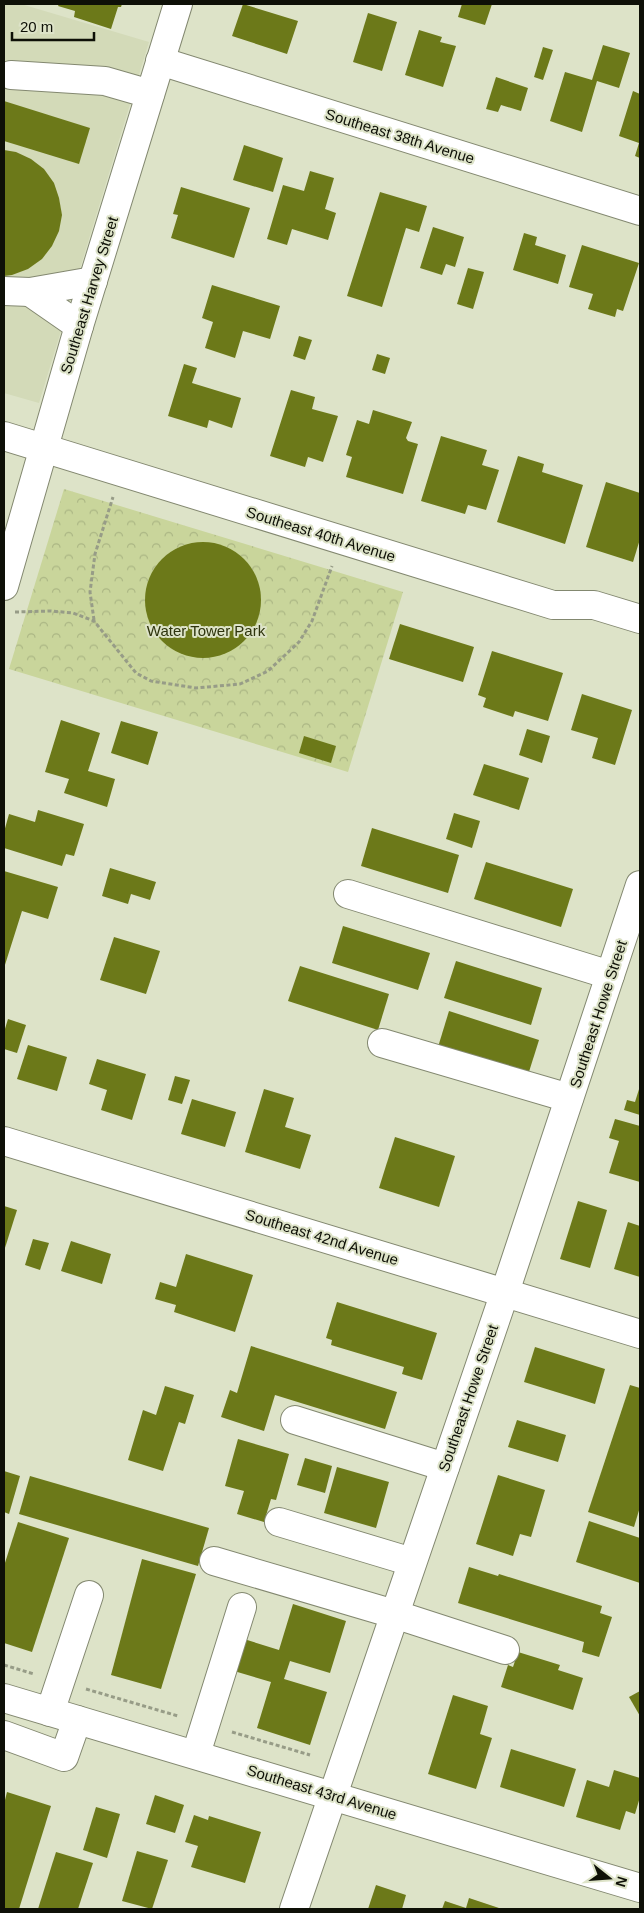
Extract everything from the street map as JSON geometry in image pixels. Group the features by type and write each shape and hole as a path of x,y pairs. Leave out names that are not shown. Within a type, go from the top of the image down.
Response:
{"street":[{"name":"Southeast Harvey Street","path":"4,586 79,326 178,4"},
{"name":"Southeast 38th Avenue","path":"160,61 640,211"},
{"path":"11,75 104,80 150,94"},
{"path":"17,292 93,281"},
{"path":"17,292 79,326"},
{"name":"Southeast 40th Avenue","path":"4,436 553,605 594,605 640,619"},
{"name":"Southeast Howe Street","path":"294,1909 505,1292 640,885"},
{"path":"348,894 610,975"},
{"path":"382,1043 570,1098"},
{"name":"Southeast 42nd Avenue","path":"4,1141 640,1334"},
{"path":"295,1420 445,1467"},
{"path":"278,1522 412,1562"},
{"path":"214,1561 394,1614 505,1650"},
{"path":"50,1712 89,1595"},
{"path":"196,1754 242,1607"},
{"name":"Southeast 43rd Avenue","path":"4,1698 640,1888"},
{"path":"4,1735 64,1756 77,1720"}],"path":[{"path":"120,472 95,554 90,592 94,621 136,673 151,681 196,688 217,688 240,684 268,671 298,642 312,621 341,540"},
{"path":"13,612 65,612 94,621"},
{"path":"4,1665 310,1755"}],"shaded area":[{"path":"4,4 21,4 149,42 39,403 4,393"}],"green space":[{"name":"Water Tower Park","path":"64,489 403,592 348,772 9,669"}],"building":[{"path":"59,4 122,4 121,7 118,7 111,29 74,17 75,11 58,6"},
{"path":"243,4 298,21 287,54 232,36"},
{"path":"462,4 492,4 485,25 458,17"},
{"path":"368,13 397,22 382,71 353,62"},
{"path":"419,30 442,37 440,42 456,46 443,87 405,75"},
{"path":"603,45 630,53 619,88 597,81 582,132 550,121 565,72 592,80"},
{"path":"543,47 553,50 543,80 534,77"},
{"path":"496,77 528,88 521,111 501,105 498,112 486,109"},
{"path":"633,91 640,94 640,158 635,156 639,143 619,136"},
{"path":"4,101 90,128 79,164 4,141"},
{"path":"244,145 283,158 273,192 233,180"},
{"path":"4,150 16,152 31,159 44,169 54,183 62,215 59,231 52,246 42,259 28,269 4,276"},
{"path":"310,171 334,178 325,209 336,213 328,240 292,229 287,245 267,239 283,185 304,191"},
{"path":"181,187 250,208 234,258 171,238 178,215 173,214"},
{"path":"380,192 427,206 419,232 406,228 382,307 347,296"},
{"path":"433,227 464,237 455,267 446,264 442,275 420,268"},
{"path":"524,233 537,237 535,245 566,255 558,284 513,270"},
{"path":"582,245 639,263 623,311 617,309 615,317 588,309 593,294 569,287"},
{"path":"468,268 484,272 473,309 457,304"},
{"path":"212,285 280,306 270,339 243,331 235,358 205,348 213,322 202,318"},
{"path":"299,336 312,340 305,360 293,356"},
{"path":"377,354 390,358 385,374 372,370"},
{"path":"184,364 197,368 192,383 241,398 232,428 209,420 207,428 168,416"},
{"path":"291,390 315,397 312,409 338,416 323,462 308,457 305,467 270,456"},
{"path":"373,410 412,422 406,438 408,441 418,444 403,494 346,477 352,457 346,455 357,420 369,424"},
{"path":"441,436 487,450 482,465 499,470 486,510 468,505 465,514 421,501"},
{"path":"518,456 544,464 542,472 583,485 565,544 497,522"},
{"path":"606,482 640,493 640,539 633,562 586,547"},
{"path":"203,542 225,546 244,559 257,578 261,600 257,622 244,641 225,654 203,658 181,654 162,641 149,622 145,600 149,578 162,559 181,546"},
{"path":"400,624 474,647 463,682 389,659"},
{"path":"492,651 563,673 548,721 515,711 513,717 483,707 486,698 478,695"},
{"path":"582,694 632,710 615,765 592,758 598,738 571,730"},
{"path":"61,720 100,733 88,771 115,779 107,807 64,793 69,779 45,772"},
{"path":"121,721 158,732 148,765 111,753"},
{"path":"527,729 550,736 542,763 519,755"},
{"path":"304,736 336,746 331,763 299,753"},
{"path":"484,764 529,778 519,810 473,795"},
{"path":"38,810 84,824 74,856 66,854 62,866 4,848 4,832 9,814 35,822"},
{"path":"454,813 480,821 472,848 446,839"},
{"path":"372,828 459,855 448,893 361,866"},
{"path":"486,862 573,889 561,927 474,899"},
{"path":"110,868 156,882 150,900 131,894 128,904 102,896"},
{"path":"4,871 58,887 48,919 22,911 4,968"},
{"path":"343,926 430,953 418,990 332,963"},
{"path":"114,937 160,951 146,994 100,980"},
{"path":"456,961 542,988 531,1025 444,998"},
{"path":"300,966 389,994 378,1030 288,1001"},
{"path":"449,1011 539,1040 528,1075 438,1047"},
{"path":"8,1019 26,1025 17,1053 4,1049 4,1032"},
{"path":"28,1045 67,1057 57,1091 17,1079"},
{"path":"97,1059 146,1074 132,1120 101,1110 107,1090 89,1084"},
{"path":"175,1076 190,1080 182,1104 168,1100"},
{"path":"640,1086 640,1115 624,1110 627,1100 635,1102"},
{"path":"264,1089 294,1098 285,1127 311,1135 300,1169 245,1152"},
{"path":"192,1099 236,1112 225,1147 181,1134"},
{"path":"615,1119 640,1126 640,1182 609,1173 619,1141 609,1138"},
{"path":"395,1137 455,1156 439,1207 379,1188"},
{"path":"578,1201 607,1210 590,1268 560,1259"},
{"path":"4,1206 17,1210 4,1251"},
{"path":"628,1222 640,1226 640,1277 614,1269"},
{"path":"33,1239 49,1243 40,1270 25,1265"},
{"path":"71,1241 111,1254 102,1284 61,1271"},
{"path":"186,1254 253,1275 235,1332 174,1312 176,1305 155,1299 160,1282 176,1287"},
{"path":"337,1302 437,1333 422,1380 402,1374 404,1367 331,1345 332,1340 326,1338"},
{"path":"251,1346 397,1392 385,1429 275,1395 264,1431 221,1417 230,1390 237,1393"},
{"path":"535,1347 605,1369 595,1404 524,1382"},
{"path":"630,1385 640,1388 640,1507 634,1527 588,1512"},
{"path":"165,1386 194,1395 185,1424 179,1422 163,1471 128,1460 143,1410 156,1415"},
{"path":"517,1420 566,1435 558,1462 508,1447"},
{"path":"238,1439 289,1454 276,1500 271,1499 264,1522 237,1514 244,1491 225,1486"},
{"path":"305,1458 332,1466 325,1493 297,1485"},
{"path":"337,1467 389,1482 376,1528 324,1513"},
{"path":"4,1471 20,1476 9,1514 4,1512"},
{"path":"498,1475 545,1490 531,1537 520,1534 513,1556 476,1544"},
{"path":"30,1476 209,1528 198,1566 19,1514"},
{"path":"589,1521 640,1538 640,1583 576,1562"},
{"path":"18,1522 69,1538 32,1652 4,1643 4,1566"},
{"path":"142,1559 196,1574 161,1689 111,1675"},
{"path":"469,1567 498,1576 499,1574 602,1606 600,1613 612,1617 599,1657 582,1652 584,1642 458,1603"},
{"path":"293,1604 346,1621 330,1673 290,1661 284,1679 327,1692 310,1745 257,1728 271,1682 234,1671 244,1639 279,1650"},
{"path":"518,1652 560,1665 558,1670 583,1678 573,1710 501,1687 508,1665 513,1667"},
{"path":"640,1691 640,1716 629,1697"},
{"path":"453,1695 488,1706 480,1734 492,1738 476,1789 428,1774"},
{"path":"511,1749 576,1769 564,1807 500,1787"},
{"path":"614,1770 640,1778 640,1797 635,1814 626,1811 620,1830 576,1817 587,1780 609,1787"},
{"path":"7,1792 51,1806 19,1909 4,1909 4,1804"},
{"path":"155,1795 184,1805 175,1833 146,1824"},
{"path":"96,1807 120,1814 107,1858 83,1850"},
{"path":"194,1815 208,1820 209,1816 261,1832 245,1883 191,1867 198,1846 185,1842"},
{"path":"137,1851 168,1860 152,1909 122,1901"},
{"path":"56,1852 93,1863 78,1909 38,1909"},
{"path":"376,1885 406,1895 402,1909 368,1909"},
{"path":"469,1898 502,1909 442,1909 445,1901 466,1908"}]}
